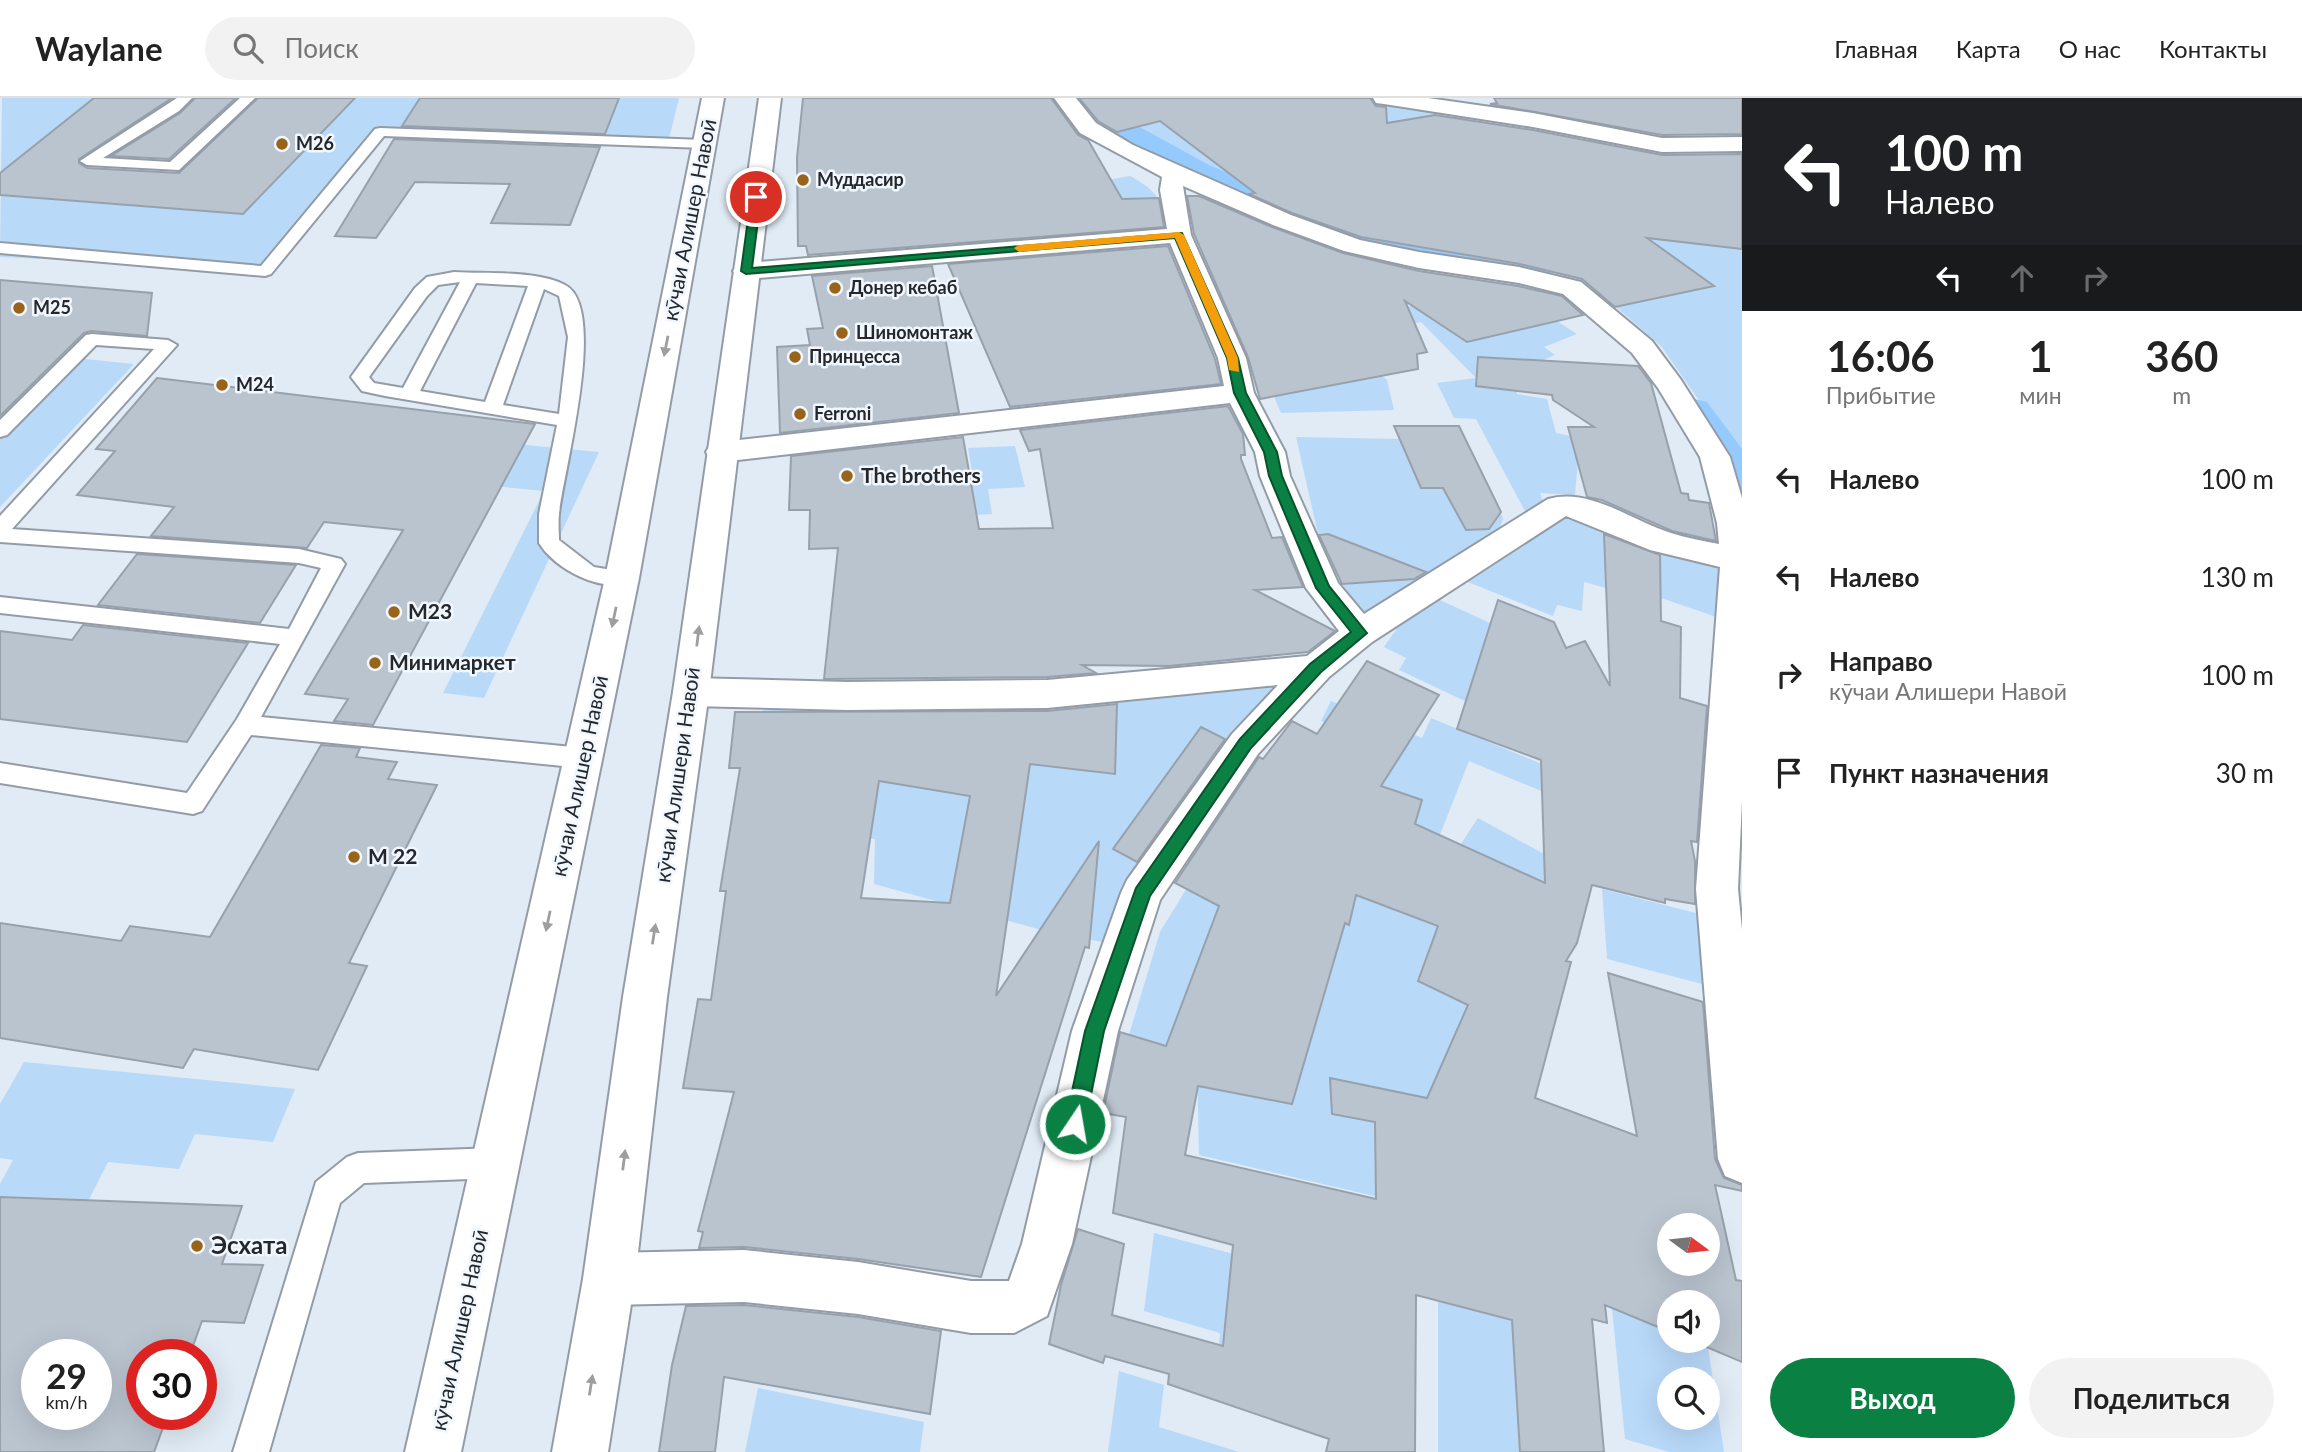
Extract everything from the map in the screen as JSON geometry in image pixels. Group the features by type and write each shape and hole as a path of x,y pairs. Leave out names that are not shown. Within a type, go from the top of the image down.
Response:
{"street":[{"name":"кӯчаи Алишер Навоӣ","path":"433,1452 622,578 713,98"},
{"name":"кӯчаи Алишери Навоӣ","path":"580,1452 609,1279 645,996 691,692 770,98"},
{"path":"1065,98 1088,128 1174,174 1282,220 1353,246 1419,260 1519,275 1572,288 1642,347 1671,386 1715,457 1733,523 1737,561 1737,639 1717,889 1742,1159"},
{"path":"1384,98 1513,116 1662,145 1742,144"},
{"path":"1174,174 1170,183 1180,226 1179,235 1232,358 1240,393 1270,452 1275,476 1323,588 1360,633"},
{"path":"746,271 1179,235"},
{"path":"721,452 1240,393"},
{"path":"609,1279 744,1276 858,1288 971,1307 1014,1307 1028,1297 1047,1244 1095,1031 1142,893 1245,744 1316,668 1360,633 1565,504 1662,542 1737,561"},
{"path":"691,692 847,695 1047,694 1316,668"}],"lane":[{"path":"185,98 174,108 87,160 174,167 248,98"},
{"path":"0,248 265,271 380,132 704,144"},
{"path":"568,421 368,387 360,377 421,292 433,281 454,277 538,282 561,289 567,295 577,337 568,421 549,514 549,543 588,574 622,578"},
{"path":"410,395 470,278"},
{"path":"492,409 538,282"},
{"path":"0,431 92,339 167,345 0,529"},
{"path":"0,535 299,556 334,564 245,725 193,804 0,773"},
{"path":"0,605 295,638"},
{"path":"245,725 583,758"},
{"path":"251,1452 327,1193 358,1168 496,1163"}],"shaded area":[{"path":"2,98 181,98 150,116 116,119 61,179 227,194 328,98 679,98 668,143 379,134 257,269 0,257"},
{"path":"1368,98 1377,102 1660,153 1742,178 1742,462 1661,346 1586,281 1205,182 1130,118"},
{"path":"1130,176 1158,198 1173,232 1054,240 1056,189"},
{"path":"1419,303 1552,318 1577,334 1544,347 1555,355 1511,373 1517,394 1547,399 1556,433 1580,438 1575,495 1540,493 1546,510 1527,515 1476,419 1454,418 1437,383 1476,378 1421,322 1395,327 1383,315"},
{"path":"1342,341 1387,380 1394,410 1281,413 1260,364"},
{"path":"76,358 134,364 0,507 0,435"},
{"path":"246,418 599,452 484,698 443,693 544,491 215,458"},
{"path":"1296,437 1452,440 1503,518 1496,541 1371,622 1346,596 1343,583 1356,581 1320,543"},
{"path":"1015,446 1025,487 988,489 992,514 916,518 910,475 972,472 968,448"},
{"path":"1566,508 1726,565 1728,621 1638,590 1614,590 1584,582 1582,611 1557,605 1553,616 1458,578"},
{"path":"1429,595 1529,641 1533,733 1399,670 1406,658 1384,647 1407,614"},
{"path":"1257,677 1277,691 1132,948 1042,930 874,884 875,839 755,824 763,710 1026,708"},
{"path":"1331,701 1422,738 1431,718 1554,769 1546,793 1469,761 1430,860 1358,828 1353,735 1321,721"},
{"path":"1478,818 1557,861 1511,937 1431,889"},
{"path":"1190,883 1405,897 1501,944 1421,1207 1199,1155 1197,1059 1128,1038 1160,932"},
{"path":"1602,889 1715,918 1725,990 1607,959"},
{"path":"24,1062 295,1089 273,1142 195,1134 179,1169 108,1162 71,1235 0,1227 0,1184 13,1160 0,1158 0,1104"},
{"path":"1154,1233 1245,1257 1237,1354 1216,1374 1220,1333 1144,1311"},
{"path":"1438,1242 1550,1275 1545,1452 1438,1452"},
{"path":"1612,1308 1657,1320 1657,1353 1709,1353 1711,1367 1657,1367 1657,1430 1720,1430 1720,1426 1724,1452 1669,1452 1625,1439"},
{"path":"1119,1371 1164,1385 1159,1427 1239,1452 1108,1452"},
{"path":"758,1388 924,1422 920,1452 745,1452"}],"building":[{"name":"М26","path":"94,98 172,98 79,159 79,163 87,168 179,173 258,98 355,98 243,214 0,195 0,173"},
{"path":"195,98 236,98 169,159 111,156 180,113"},
{"path":"420,98 619,98 605,134 402,126"},
{"path":"803,98 1051,98 1078,135 1088,140 1122,199 1159,198 1164,227 808,255 806,246 798,246 797,158"},
{"path":"1079,98 1370,98 1376,106 1386,107 1387,123 1435,115 1533,130 1662,155 1742,154 1742,249 1647,238 1714,286 1615,307 1582,279 1520,264 1361,237 1292,213 1249,194 1255,193 1160,121 1117,132 1098,121"},
{"path":"1494,98 1742,98 1742,134 1662,135 1490,104 1497,103"},
{"path":"394,139 600,147 570,225 491,223 510,184 415,182 376,238 335,236"},
{"path":"1187,196 1199,196 1343,253 1419,271 1518,286 1562,296 1583,315 1467,342 1405,301 1427,352 1417,354 1418,369 1260,399 1248,357 1194,234"},
{"path":"1168,246 1215,359 1221,384 1010,407 948,264"},
{"path":"932,266 959,413 780,433 777,347 810,345 807,329 823,328 812,276"},
{"path":"0,280 152,293 147,336 91,331 84,333 0,416"},
{"path":"1478,357 1638,366 1651,383 1681,493 1688,494 1689,500 1709,503 1716,541 1672,531 1602,500 1587,497 1568,427 1594,427 1553,400 1552,395 1476,386"},
{"path":"157,378 535,424 373,725 334,721 348,699 305,694 403,530 324,522 307,548 151,536 174,507 77,495 115,451 96,449"},
{"path":"1228,406 1243,434 1245,455 1241,455 1241,459 1272,538 1282,537 1303,587 1255,590 1335,631 1308,652 1169,666 1082,665 1096,673 1047,677 824,679 838,548 809,549 810,510 789,510 791,456 963,437 979,529 1053,528 1040,449 1029,451 1020,430"},
{"path":"1394,426 1459,426 1501,512 1489,529 1466,530 1443,488 1421,488"},
{"path":"1328,534 1426,572 1414,579 1342,584 1319,535"},
{"path":"1604,534 1660,555 1661,621 1681,627 1680,698 1707,706 1697,842 1691,841 1695,861 1695,904 1665,899 1665,903 1592,885 1577,943 1566,961 1571,962 1535,1098 1637,1136 1608,973 1703,1002 1715,1159 1724,1178 1742,1185 1742,1191 1715,1185 1736,1280 1742,1281 1742,1362 1720,1353 1720,1290 1657,1290 1657,1327 1605,1305 1607,1323 1592,1319 1604,1452 1520,1452 1512,1320 1416,1295 1415,1452 1326,1452 1329,1439 1168,1384 1169,1374 1105,1356 1103,1363 1049,1344 1061,1285 1078,1229 1124,1244 1112,1315 1223,1346 1233,1245 1113,1213 1126,1117 1103,1113 1120,1032 1166,1046 1219,906 1175,883 1259,757 1263,759 1292,721 1317,734 1367,661 1439,695 1381,786 1422,800 1415,824 1545,883 1541,760 1457,729 1498,600 1554,622 1566,648 1585,641 1610,686","holes":["1356,895 1438,926 1418,981 1468,1005 1427,1098 1330,1078 1332,1114 1375,1122 1376,1199 1185,1155 1198,1086 1292,1104 1345,923 1349,925"]},
{"path":"137,554 296,565 260,623 98,605"},
{"path":"83,625 248,643 187,742 0,719 0,631 72,640"},
{"path":"1117,704 1115,774 1030,764 996,996 1099,841 1089,948 1085,947 981,1277 858,1259 744,1247 699,1248 703,1232 698,1231 734,1092 683,1088 698,999 711,1000 726,891 720,891 740,768 729,768 735,712 1047,711","holes":["879,781 970,796 950,903 861,898"]},
{"path":"1201,727 1225,739 1137,862 1113,849"},
{"name":"M 22","path":"321,745 360,748 356,757 397,762 388,779 437,785 349,963 367,966 318,1070 194,1049 183,1068 0,1038 0,923 121,941 130,926 210,937"},
{"path":"0,1197 242,1206 222,1264 263,1265 244,1323 202,1321 195,1339 126,1339 126,1430 162,1430 154,1452 0,1452"},
{"path":"744,1305 858,1317 941,1331 930,1414 724,1377 715,1452 659,1452 672,1365 686,1306"}],"waterway":[{"path":"1099,98 1119,127 1199,171 1342,231 1536,274"},
{"path":"1694,410 1737,469 1742,511"}],"slow traffic":[{"path":"1019,248 1179,235 1235,370"}],"place":[{"name":"М26","path":"282,144"},
{"name":"Муддасир","path":"803,180"},
{"name":"Донер кебаб","path":"835,288"},
{"name":"М25","path":"19,308"},
{"name":"Шиномонтаж","path":"842,333"},
{"name":"Принцесса","path":"795,357"},
{"name":"М24","path":"222,385"},
{"name":"Ferroni","path":"800,414"},
{"name":"The brothers","path":"847,476"},
{"name":"М23","path":"394,612"},
{"name":"Минимаркет","path":"375,663"},
{"name":"M 22","path":"354,857"},
{"name":"Эсхата","path":"197,1246"}],"route":[{"path":"756,197 746,271 1179,235 1232,358 1240,393 1270,452 1275,476 1323,588 1360,633 1316,668 1245,744 1142,893 1095,1031 1075,1124"}]}
